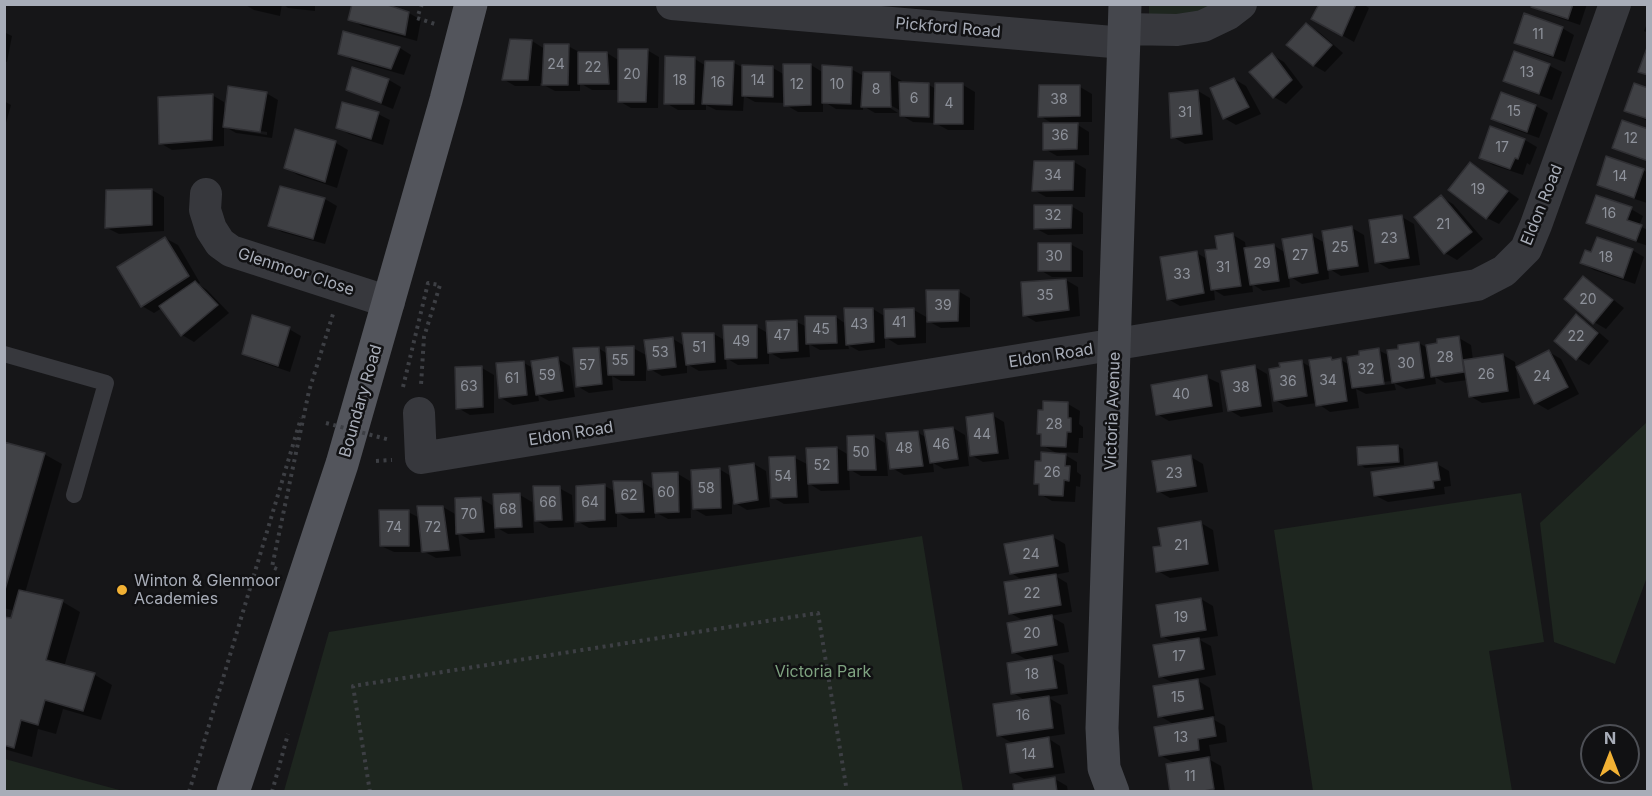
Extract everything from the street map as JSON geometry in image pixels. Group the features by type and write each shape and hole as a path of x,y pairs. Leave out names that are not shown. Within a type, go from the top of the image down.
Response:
{"main road":[{"name":"Boundary Road","path":"233,792 342,464 471,4"}],"street":[{"name":"Pickford Road","path":"672,4 1124,26"},
{"path":"1124,26 1177,30 1203,26 1228,14 1241,4"},
{"name":"Eldon Road","path":"404,412 422,458 1477,285 1504,271 1526,249 1615,4"},
{"name":"Victoria Avenue","path":"1113,792 1104,768 1102,728 1124,26"},
{"name":"Glenmoor Close","path":"206,194 205,210 212,229 220,243 226,247 244,257 389,302"}],"lane":[{"path":"4,354 106,383 74,495"}],"path":[{"path":"323,434 326,423 390,440 404,412 440,285 428,283 404,412"},
{"path":"189,792 342,288"},
{"path":"283,571 272,567 309,391"},
{"path":"370,792 353,686 818,613 847,792"}],"green space":[{"path":"1149,5 1217,5 1205,11 1149,19"},
{"path":"1647,422 1647,577 1615,664 1554,642 1540,523"},
{"path":"1521,493 1544,642 1489,651 1512,791 1313,791 1274,530"},
{"name":"Victoria Park","path":"922,536 963,791 284,791 329,632"},
{"path":"5,759 123,791 5,791"}],"building":[{"path":"352,4 385,4 409,12 405,35 348,20"},
{"path":"1319,4 1356,4 1342,36 1311,19"},
{"path":"1532,4 1573,4 1568,19 1531,7"},
{"path":"1524,13 1563,27 1553,56 1514,43"},
{"path":"1306,23 1332,45 1313,66 1286,45"},
{"path":"343,31 400,47 391,69 338,54"},
{"path":"510,39 532,40 528,80 502,80"},
{"path":"544,44 569,44 568,85 542,85"},
{"path":"1648,45 1648,75 1638,72"},
{"path":"618,49 648,49 646,102 618,102"},
{"path":"1514,51 1550,64 1539,94 1503,81"},
{"path":"578,52 607,52 609,84 578,84"},
{"path":"1272,53 1292,80 1273,98 1249,72"},
{"path":"665,56 695,57 694,104 664,104"},
{"path":"705,61 734,61 732,105 702,104"},
{"path":"783,64 811,64 811,105 784,106"},
{"path":"742,65 773,66 773,97 742,96"},
{"path":"822,65 852,67 851,104 822,103"},
{"path":"352,67 389,79 381,103 346,90"},
{"path":"863,72 890,72 891,107 861,107"},
{"path":"1234,78 1249,107 1223,119 1210,88"},
{"path":"899,82 929,83 929,117 900,116"},
{"path":"935,83 963,83 963,124 934,124"},
{"path":"1634,83 1648,88 1648,119 1624,111"},
{"path":"1039,85 1080,85 1080,116 1038,117"},
{"path":"228,86 267,92 260,132 223,127"},
{"path":"1198,90 1202,134 1171,138 1169,93"},
{"path":"1501,92 1536,105 1527,132 1491,119"},
{"path":"213,94 212,140 159,144 158,97"},
{"path":"342,102 379,112 371,139 336,128"},
{"path":"1622,120 1648,129 1648,161 1612,148"},
{"path":"1043,123 1078,123 1077,149 1043,150"},
{"path":"1490,126 1525,139 1518,159 1515,158 1510,169 1479,158"},
{"path":"295,129 336,141 325,182 284,168"},
{"path":"1606,156 1644,169 1634,198 1597,185"},
{"path":"1034,161 1074,161 1073,190 1032,191"},
{"path":"1470,162 1508,191 1486,219 1448,190"},
{"path":"280,186 325,198 313,239 268,226"},
{"path":"152,189 152,225 105,228 106,190"},
{"path":"1441,195 1472,232 1444,254 1414,217"},
{"path":"1596,195 1632,207 1627,220 1642,225 1636,241 1586,223"},
{"path":"1034,205 1072,205 1071,228 1034,229"},
{"path":"1402,215 1409,258 1375,263 1369,220"},
{"path":"1352,226 1358,266 1328,270 1322,231"},
{"path":"1233,233 1241,286 1211,290 1205,250 1217,249 1215,236"},
{"path":"1312,234 1318,273 1289,278 1282,239"},
{"path":"165,237 189,276 141,307 117,267"},
{"path":"1597,237 1633,249 1623,278 1580,263 1585,250 1591,252"},
{"path":"1038,243 1071,243 1071,271 1038,271"},
{"path":"1274,244 1279,281 1250,285 1244,248"},
{"path":"1197,251 1204,293 1167,300 1160,257"},
{"path":"1583,276 1613,300 1593,324 1564,299"},
{"path":"1066,279 1069,310 1023,316 1021,282"},
{"path":"195,281 218,305 181,336 159,306"},
{"path":"926,290 959,290 958,321 927,322"},
{"path":"844,308 873,308 874,342 846,345"},
{"path":"914,308 915,337 885,338 884,309"},
{"path":"1576,314 1598,333 1576,360 1554,341"},
{"path":"252,315 290,327 278,366 242,354"},
{"path":"805,316 836,316 837,343 806,344"},
{"path":"797,320 798,351 768,353 766,321"},
{"path":"723,325 757,325 757,358 725,359"},
{"path":"682,333 714,333 715,362 686,365"},
{"path":"1459,336 1464,372 1431,377 1426,345 1437,343 1437,339"},
{"path":"673,337 676,367 648,370 644,340"},
{"path":"1419,342 1424,378 1392,383 1387,350 1398,349 1398,345"},
{"path":"634,346 634,375 608,375 606,347"},
{"path":"599,347 602,384 576,387 573,348"},
{"path":"1379,348 1384,384 1352,388 1347,357 1359,355 1359,351"},
{"path":"1549,350 1568,387 1534,404 1516,367"},
{"path":"1503,354 1508,391 1469,397 1463,360"},
{"path":"558,357 563,391 536,395 531,361"},
{"path":"1331,357 1332,360 1341,358 1347,401 1316,406 1309,360"},
{"path":"1302,360 1307,396 1274,401 1269,369 1280,367 1279,363"},
{"path":"524,361 527,395 499,398 496,363"},
{"path":"1255,365 1261,406 1228,411 1221,371"},
{"path":"482,366 483,407 456,409 455,367"},
{"path":"1207,375 1212,406 1156,415 1151,385"},
{"path":"1043,401 1068,402 1071,432 1067,432 1066,447 1041,446 1041,434 1037,434 1038,410 1043,410"},
{"path":"993,413 998,453 970,456 966,417"},
{"path":"953,427 958,459 930,463 924,430"},
{"path":"918,431 923,466 890,469 886,433"},
{"path":"874,435 876,470 848,470 847,436"},
{"path":"4,442 45,453 4,593"},
{"path":"1398,445 1399,462 1358,465 1357,447"},
{"path":"837,447 838,483 808,484 806,448"},
{"path":"1041,452 1066,454 1065,466 1070,466 1069,481 1064,480 1063,496 1039,495 1039,484 1034,484 1035,461 1041,461"},
{"path":"1191,455 1196,486 1157,492 1152,461"},
{"path":"795,456 797,497 771,498 769,457"},
{"path":"1437,462 1440,480 1433,481 1434,488 1374,496 1371,472"},
{"path":"754,463 758,500 734,504 729,466"},
{"path":"720,468 721,508 693,509 691,470"},
{"path":"678,472 679,512 655,513 652,473"},
{"path":"613,481 642,481 644,512 616,513"},
{"path":"605,484 605,520 576,522 576,486"},
{"path":"533,486 560,486 562,520 535,521"},
{"path":"520,493 522,527 495,528 493,494"},
{"path":"481,497 484,532 456,534 455,498"},
{"path":"417,506 443,506 449,550 422,552"},
{"path":"379,510 409,510 409,546 380,546"},
{"path":"1201,521 1208,564 1156,572 1153,547 1161,546 1158,528"},
{"path":"1053,535 1058,566 1010,574 1004,544"},
{"path":"1056,574 1061,605 1009,614 1004,582"},
{"path":"19,590 63,600 46,660 95,673 83,711 45,700 38,725 21,720 14,748 4,745 4,617 11,618"},
{"path":"1201,598 1206,630 1161,637 1156,605"},
{"path":"1052,615 1057,645 1012,653 1007,623"},
{"path":"1199,638 1204,669 1159,677 1153,645"},
{"path":"1052,656 1057,688 1011,694 1007,663"},
{"path":"1198,679 1203,709 1158,717 1153,686"},
{"path":"1049,696 1053,728 997,736 993,704"},
{"path":"1213,717 1216,736 1198,739 1199,750 1159,756 1154,727"},
{"path":"1049,737 1053,767 1010,773 1006,744"},
{"path":"1209,757 1214,789 1199,792 1170,792 1166,764"},
{"path":"1055,777 1057,792 1014,792 1013,784"}],"place":[{"name":"Winton & Glenmoor Academies","path":"122,590"}]}
